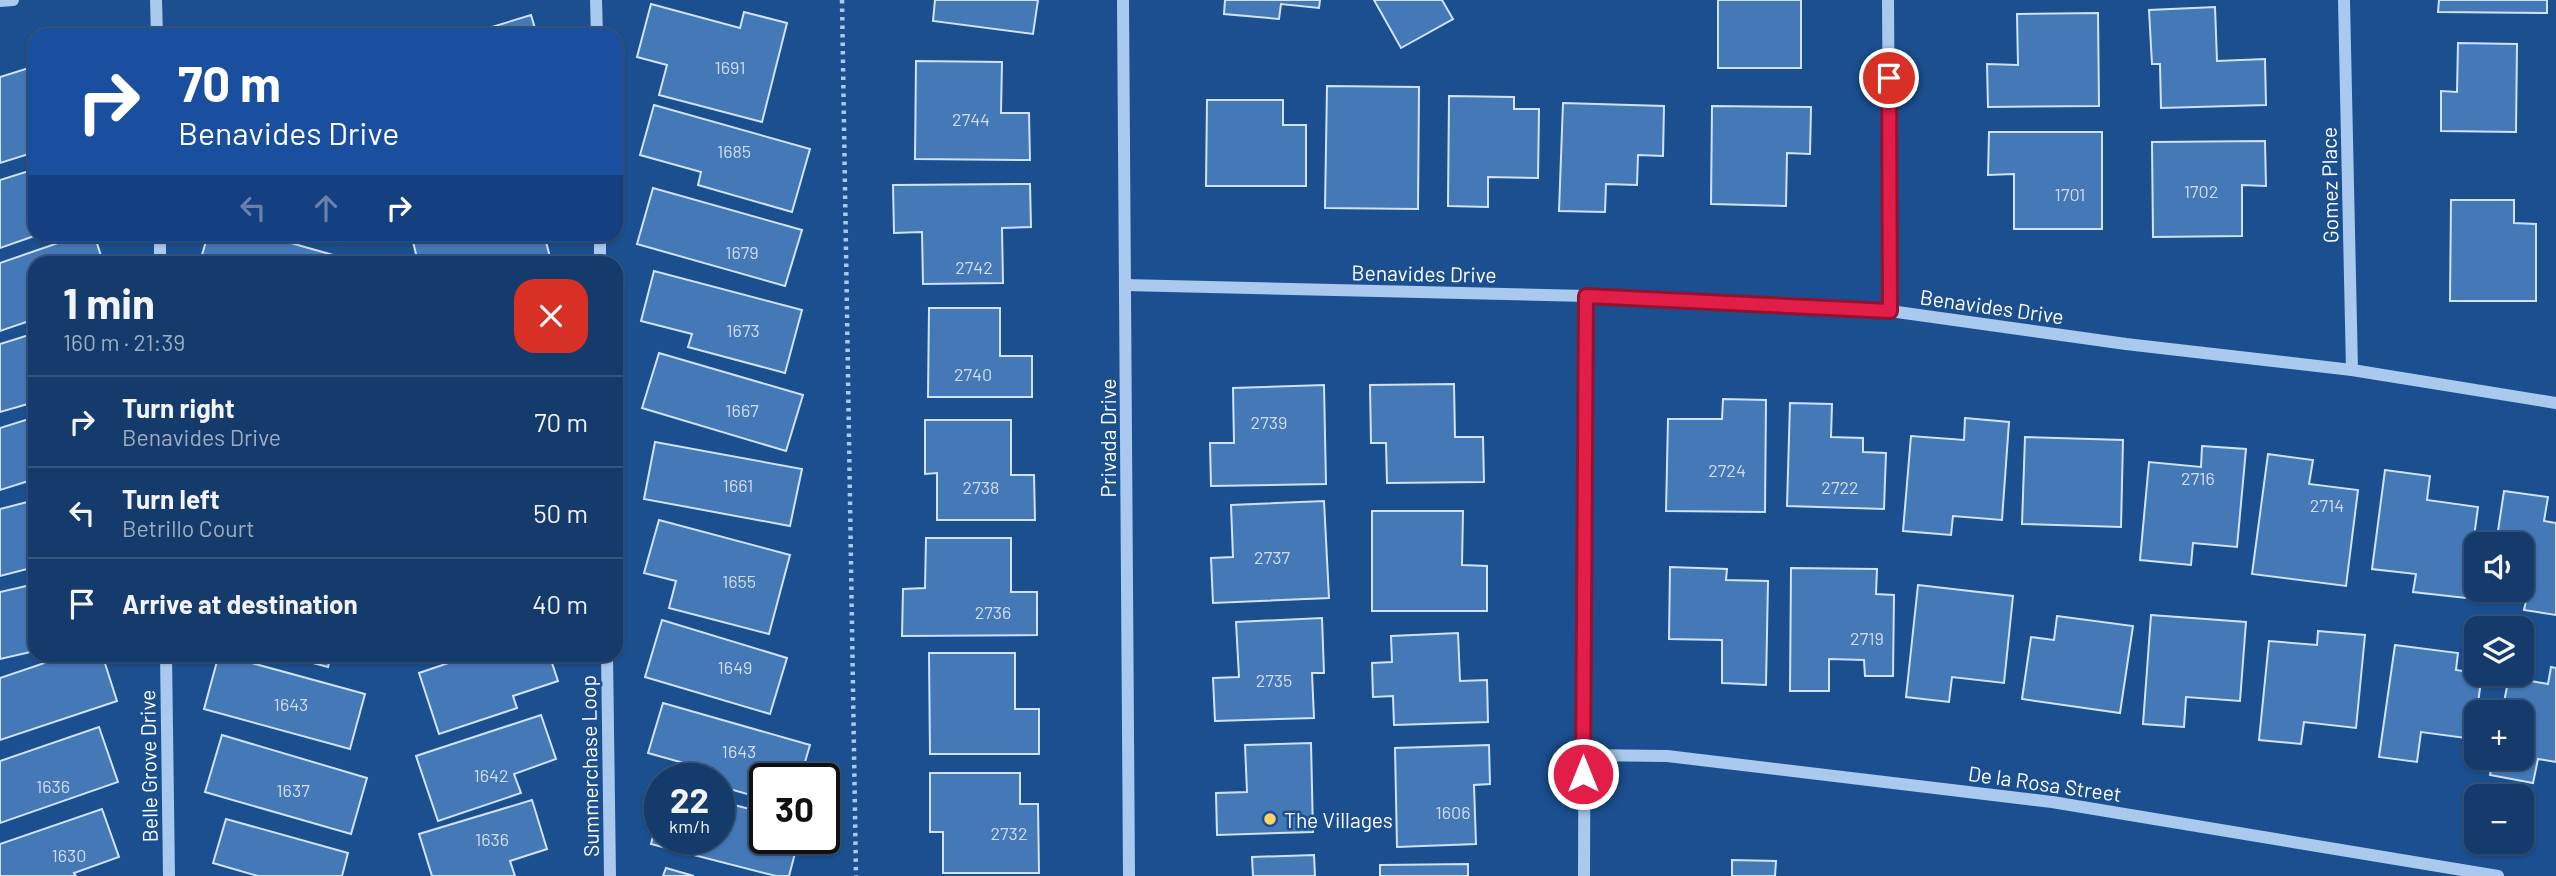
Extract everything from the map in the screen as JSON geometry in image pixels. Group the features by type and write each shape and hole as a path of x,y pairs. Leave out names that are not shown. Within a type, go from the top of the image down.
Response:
{"street":[{"path":"0,1 13,0"},
{"path":"156,0 157,28"},
{"path":"596,0 597,28"},
{"name":"Privada Drive","path":"1123,0 1129,876"},
{"path":"1888,0 1890,311"},
{"name":"Gomez Place","path":"2344,0 2352,370"},
{"name":"Benavides Drive","path":"1125,285 1586,296 1890,311 2126,344 2352,370 2556,403"},
{"path":"1584,876 1586,296"},
{"name":"Belle Grove Drive","path":"166,662 169,876"},
{"name":"Summerchase Loop","path":"607,662 610,876"},
{"name":"De la Rosa Street","path":"1583,755 1667,756 2052,802 2498,876"}],"path":[{"path":"842,0 856,876"}],"building":[{"path":"935,0 1038,0 1033,34 933,21"},
{"path":"1225,0 1320,0 1319,8 1281,4 1279,19 1224,14"},
{"path":"1374,0 1442,0 1453,19 1401,48"},
{"path":"1718,0 1801,0 1801,68 1718,68"},
{"path":"2439,0 2547,0 2547,13 2438,12"},
{"path":"651,4 740,28 744,12 787,23 762,122 659,95 667,65 637,57"},
{"path":"2215,7 2217,61 2265,59 2266,105 2161,108 2160,64 2152,64 2149,10"},
{"path":"2098,13 2099,106 1988,107 1987,64 2018,65 2017,14"},
{"path":"531,15 535,28 489,28"},
{"path":"2458,43 2517,44 2516,132 2441,131 2441,91 2457,92"},
{"path":"916,61 1002,62 1001,113 1029,113 1030,160 915,159"},
{"path":"28,68 28,154 0,163 0,77"},
{"path":"1327,86 1419,87 1418,209 1325,208"},
{"path":"1449,96 1514,97 1514,109 1539,109 1538,178 1488,177 1488,207 1448,206"},
{"path":"1207,100 1283,100 1283,125 1306,125 1306,186 1206,186"},
{"path":"1563,103 1664,106 1663,156 1638,155 1637,185 1606,184 1605,212 1559,211"},
{"path":"654,105 810,149 792,212 698,185 701,172 640,155"},
{"path":"1712,106 1811,107 1810,154 1787,153 1786,206 1711,204"},
{"path":"1989,132 2102,132 2102,229 2014,229 2014,174 1988,175"},
{"path":"2265,141 2266,186 2242,185 2242,236 2153,237 2152,142"},
{"path":"28,171 28,238 0,248 0,180"},
{"path":"1030,184 1031,227 1002,228 1003,283 923,284 922,232 894,233 893,185"},
{"path":"653,188 802,230 785,286 637,244"},
{"path":"2451,200 2514,200 2514,223 2536,224 2536,301 2450,301"},
{"path":"61,242 97,242 101,256 28,256 28,321 0,331 0,263"},
{"path":"206,242 287,242 337,256 202,256"},
{"path":"413,242 546,242 550,256 416,256"},
{"path":"654,271 802,310 785,373 688,347 692,334 641,321"},
{"path":"929,308 1000,308 1000,356 1032,356 1032,397 928,397"},
{"path":"28,335 28,404 0,412 0,344"},
{"path":"659,353 803,395 786,451 642,408"},
{"path":"1454,384 1455,437 1483,437 1484,482 1387,483 1386,443 1371,443 1370,385"},
{"path":"1324,385 1326,484 1211,486 1210,443 1234,443 1233,388"},
{"path":"1723,399 1766,400 1765,512 1666,511 1668,419 1722,419"},
{"path":"1790,403 1832,404 1831,437 1863,438 1863,452 1886,453 1884,509 1787,506"},
{"path":"1965,418 2009,422 2002,520 1953,516 1951,535 1903,531 1911,436 1964,440"},
{"path":"28,419 28,481 0,490 0,428"},
{"path":"925,420 1011,420 1011,475 1034,475 1035,520 937,520 937,473 925,474"},
{"path":"2025,437 2123,440 2121,527 2022,524"},
{"path":"655,442 802,469 790,526 644,499"},
{"path":"2202,446 2246,449 2237,547 2193,543 2191,565 2140,560 2149,462 2201,467"},
{"path":"2268,454 2313,460 2309,484 2358,490 2346,586 2252,574"},
{"path":"2385,470 2430,476 2427,500 2478,507 2475,532 2464,532 2464,598 2413,592 2416,574 2372,569"},
{"path":"2504,491 2548,497 2544,521 2556,523 2556,615 2524,610 2526,602 2534,602 2534,532 2498,532"},
{"path":"1324,501 1329,598 1213,603 1211,558 1233,557 1231,505"},
{"path":"28,502 28,569 0,576 0,509"},
{"path":"1372,511 1463,511 1462,565 1487,566 1487,611 1372,611"},
{"path":"659,520 790,555 769,634 669,608 676,581 644,573"},
{"path":"926,538 1011,538 1011,592 1037,592 1037,635 902,636 903,589 925,588"},
{"path":"1670,567 1727,569 1726,580 1768,581 1766,685 1722,683 1722,640 1669,639"},
{"path":"1791,568 1877,569 1876,594 1894,595 1893,676 1865,676 1864,660 1829,659 1829,691 1790,691"},
{"path":"1918,585 2013,596 2004,683 1952,677 1949,702 1906,697"},
{"path":"28,586 28,653 0,659 0,592"},
{"path":"2151,615 2246,622 2240,701 2186,697 2184,727 2143,724"},
{"path":"2057,616 2133,626 2120,713 2022,699 2031,637 2054,640"},
{"path":"1322,618 1324,673 1312,673 1314,718 1215,721 1213,678 1239,677 1236,622"},
{"path":"662,620 787,658 770,714 645,677"},
{"path":"2318,631 2365,635 2356,728 2304,722 2301,744 2259,740 2269,641 2317,645"},
{"path":"1458,633 1460,681 1487,680 1488,722 1394,725 1393,696 1373,697 1372,663 1392,662 1391,636"},
{"path":"2395,645 2458,653 2456,670 2464,671 2464,686 2480,686 2478,700 2464,700 2464,738 2421,732 2417,762 2379,757"},
{"path":"929,653 1015,653 1015,709 1039,709 1039,754 930,754"},
{"path":"47,662 105,662 117,701 0,740 0,678"},
{"path":"217,662 248,662 365,694 350,749 204,709"},
{"path":"309,662 329,662 328,667"},
{"path":"451,662 552,662 558,681 513,696 517,708 439,734 419,673"},
{"path":"2551,667 2556,668 2556,762 2538,759 2533,783 2490,775 2491,770 2534,770 2534,700 2504,700 2507,686 2534,686 2534,681 2548,684"},
{"path":"663,703 810,745 805,763 749,763 749,794 735,791 735,763 684,763 648,753"},
{"path":"541,715 556,759 514,774 521,793 438,821 416,756"},
{"path":"99,727 118,782 0,823 0,761"},
{"path":"222,735 367,778 351,834 205,792"},
{"path":"1311,743 1313,832 1217,835 1216,793 1247,792 1245,745"},
{"path":"1489,745 1490,784 1474,785 1476,844 1397,847 1395,748"},
{"path":"930,773 1020,773 1020,804 1038,804 1039,873 943,873 943,832 930,832"},
{"path":"532,800 547,849 510,861 515,876 432,876 419,834"},
{"path":"735,805 749,809 749,854 795,854 789,876 776,876 690,854 735,854"},
{"path":"102,809 119,857 74,873 76,876 0,876 0,844"},
{"path":"226,819 348,853 342,876 258,876 213,863"},
{"path":"1314,855 1315,876 1253,876 1252,857"},
{"path":"1732,860 1776,861 1775,876 1732,876"},
{"path":"1468,864 1468,876 1380,876 1380,865"},
{"path":"666,868 694,876 663,876"}],"place":[{"name":"The Villages","path":"1270,819"}],"route":[{"path":"1583,774 1586,296 1890,311 1889,78"}]}
